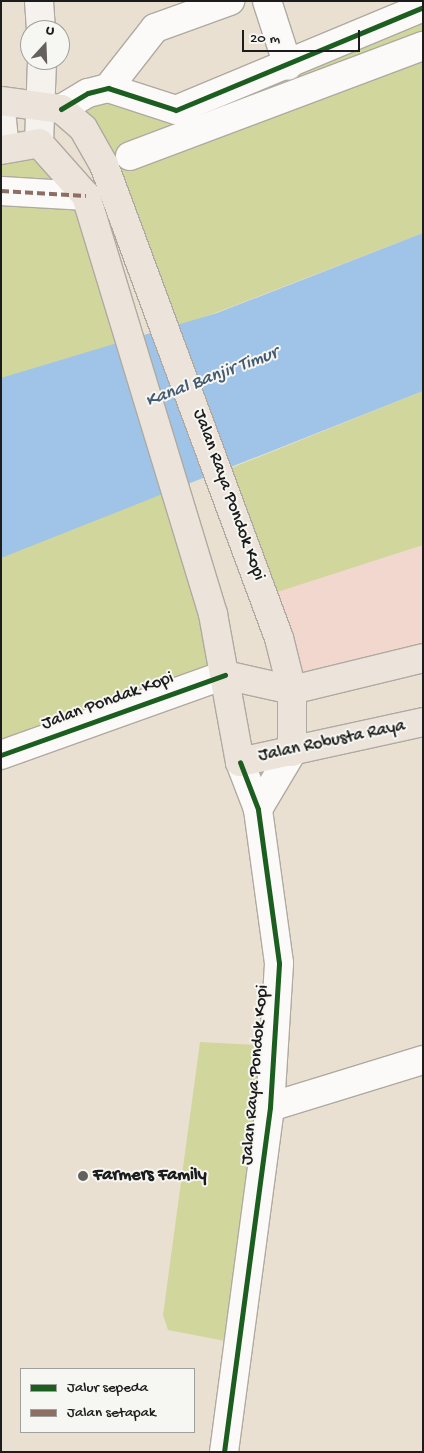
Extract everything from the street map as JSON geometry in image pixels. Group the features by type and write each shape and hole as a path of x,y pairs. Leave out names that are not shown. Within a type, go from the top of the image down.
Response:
{"main road":[{"path":"39,1 40,20"},
{"path":"1,111 3,149 39,143 52,107 44,70"},
{"path":"1,101 52,107"},
{"name":"Jalan Raya Pondok Kopi","path":"52,107 83,128 126,216 265,596 292,690 292,752"},
{"name":"Jalan Raya Pondok Kopi","path":"39,143 86,196 99,231 214,614 240,762"},
{"path":"225,675 292,690 423,658"},
{"name":"Jalan Robusta Raya","path":"240,762 423,722"}],"street":[{"path":"108,88 155,28 230,1"},
{"path":"267,1 288,66"},
{"path":"52,107 88,93 108,88 176,110 288,66 423,7"},
{"path":"130,156 423,46"},
{"path":"1,191 86,196"},
{"name":"Jalan Pondak Kopi","path":"1,755 225,675"},
{"path":"258,809 292,752"},
{"name":"Jalan Raya Pondok Kopi","path":"224,1452 270,1107 279,963 258,809 240,762"},
{"path":"270,1107 423,1060"}],"shaded area":[{"path":"423,545 423,658 292,690 265,596"}],"green space":[{"path":"423,7 423,233 168,331 126,217 61,109 88,93 176,110"},
{"path":"39,143 86,196 225,675 1,755 1,150"},
{"path":"423,391 423,545 265,596 214,475"},
{"path":"200,1042 274,1046 236,1343 168,1330 163,1315"}],"water":[{"name":"Kanal Banjir Timur","path":"423,233 423,391 1,558 1,378 217,313"}],"marked path":[{"path":"1,191 86,196"}],"cycle path":[{"path":"61,109 88,93 108,88 176,110 423,7"},
{"path":"1,755 225,675"},
{"path":"224,1452 270,1107 279,963 258,809 240,762"}],"place":[{"name":"Farmers Family","path":"83,1176"}]}
